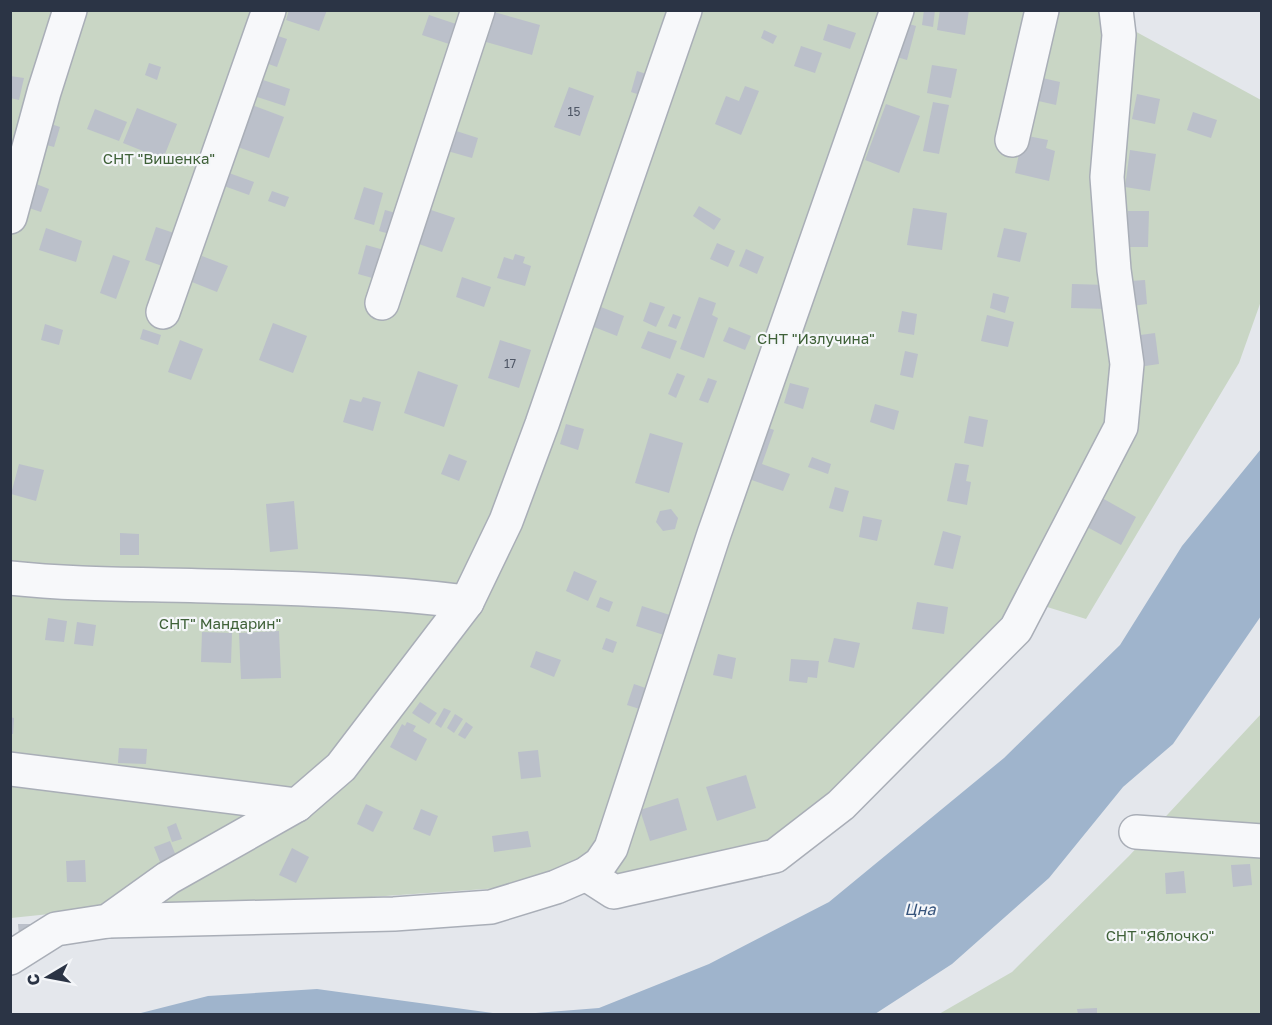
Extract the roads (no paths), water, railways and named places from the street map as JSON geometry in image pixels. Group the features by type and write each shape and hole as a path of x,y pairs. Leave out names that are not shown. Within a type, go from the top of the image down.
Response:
{"street":[{"path":"10,217 44,92 70,10"},
{"path":"163,312 269,10"},
{"path":"382,303 478,10"},
{"path":"108,921 168,878 297,805 341,766 467,602 506,521 543,424 686,10"},
{"path":"10,958 56,929 108,921 394,914 491,906 556,887 586,874 600,864 610,848 714,534 897,10"},
{"path":"1012,140 1042,10"},
{"path":"586,874 614,892 775,856 841,805 1016,629 1121,427 1127,364 1114,270 1107,177 1119,34 1116,10"},
{"path":"10,578 86,584 210,586 416,596 467,602"},
{"path":"10,769 297,805"},
{"path":"1136,832 1262,841"}],"water":[{"name":"Цна","path":"1261,449 1261,616 1173,744 1123,787 1049,878 952,964 875,1014 523,1014 599,1008 709,964 829,902 1004,758 1120,645 1182,546"},
{"path":"317,989 500,1014 137,1014 208,996"}],"park label":[{"name":"СНТ \"Вишенка\"","path":"159,159"},
{"name":"СНТ \"Излучина\"","path":"816,339"},
{"name":"СНТ\" Мандарин\"","path":"220,624"},
{"name":"СНТ \"Яблочко\"","path":"1160,936"}]}
